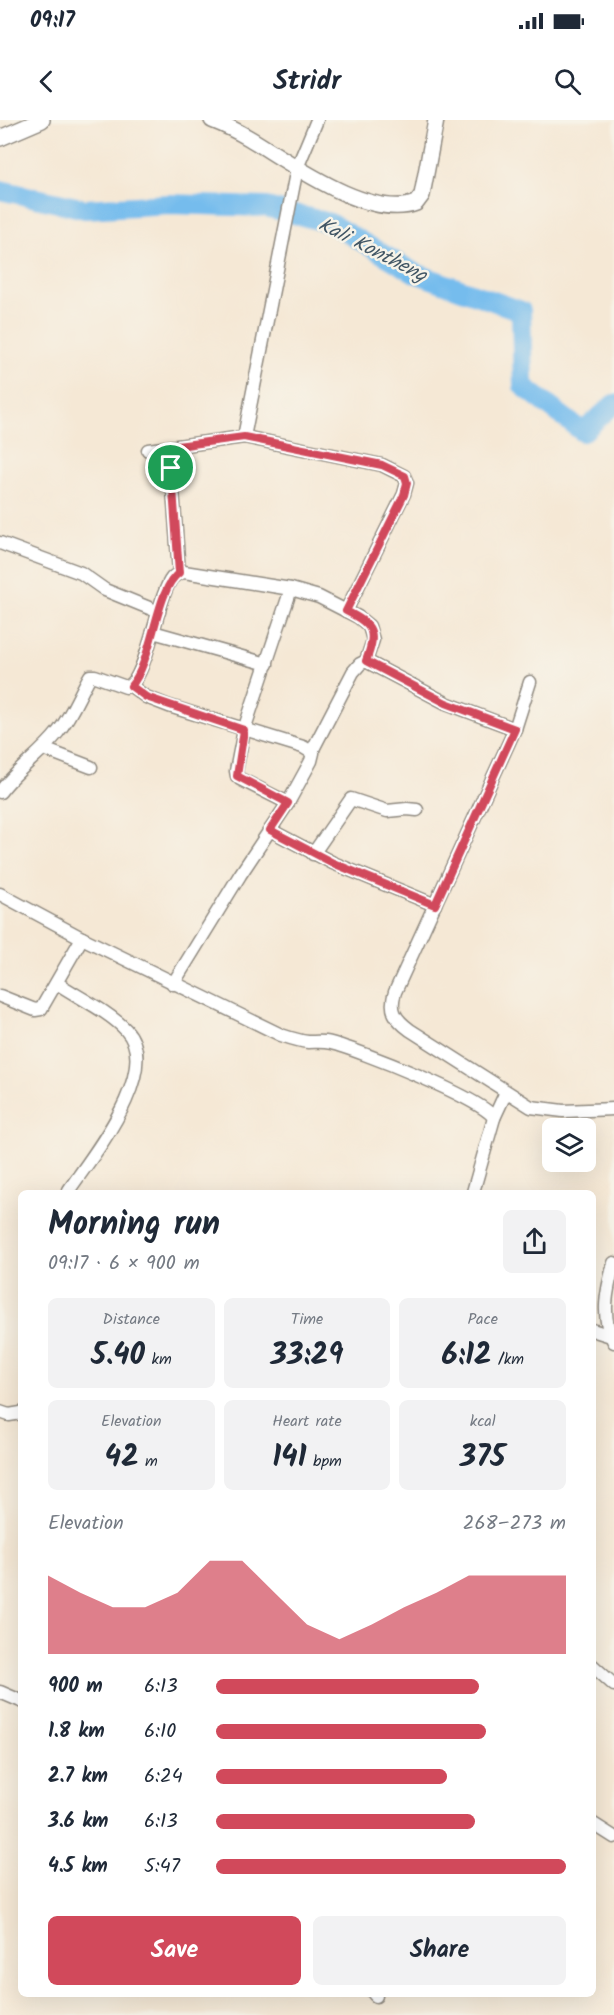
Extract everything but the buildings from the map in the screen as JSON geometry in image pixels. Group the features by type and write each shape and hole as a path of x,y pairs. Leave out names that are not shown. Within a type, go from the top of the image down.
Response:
{"street":[{"path":"0,138 28,124 42,120"},
{"path":"212,120 239,132 323,184 361,199 386,204 412,204 420,200 436,120"},
{"path":"244,437 297,168 317,120"},
{"path":"148,450 244,437 382,465 405,476 407,483 404,495 346,611"},
{"path":"170,447 179,573"},
{"path":"0,543 81,573 105,590 159,612"},
{"path":"131,686 138,675 169,584 179,573 291,589 319,597 366,623 372,631 373,640 366,661 356,668 312,750 311,761 288,803 173,984"},
{"path":"288,803 237,776 244,730 291,589"},
{"path":"153,632 267,664"},
{"path":"366,661 446,703 515,729"},
{"path":"0,792 18,771 44,749 64,724 90,676 126,687 131,686 146,697 312,750"},
{"path":"530,682 515,729 395,992 392,1005 394,1015 410,1030 531,1107 548,1111 614,1109"},
{"path":"44,749 91,767"},
{"path":"314,854 351,799 387,812 417,810"},
{"path":"270,830 314,854 435,905"},
{"path":"0,894 173,984 293,1039 330,1042 414,1074 467,1099 486,1110 494,1118"},
{"path":"0,996 38,1010 44,1007 82,938"},
{"path":"57,983 127,1031 132,1040 136,1061 133,1081 125,1101 107,1134 69,1190"},
{"path":"474,1190 494,1118 506,1092"},
{"path":"612,1339 606,1310 613,1267"},
{"path":"596,1332 612,1339"},
{"path":"0,1412 9,1415 18,1414"},
{"path":"596,1669 614,1685"},
{"path":"0,1692 18,1700"},
{"path":"596,1826 614,1837"}],"waterway":[{"name":"Kali Kontheng","path":"0,190 85,209 169,204 266,207 330,223 415,273 521,311 523,386 583,432 614,404"}],"route":[{"path":"244,437 382,465 405,476 407,483 404,495 346,611 366,623 372,631 372,646 366,661 446,703 515,729 435,905 333,863 270,830 288,803 237,776 244,730 169,706 146,697 131,686 138,675 171,579 179,573 171,468 170,447 244,437"}]}
